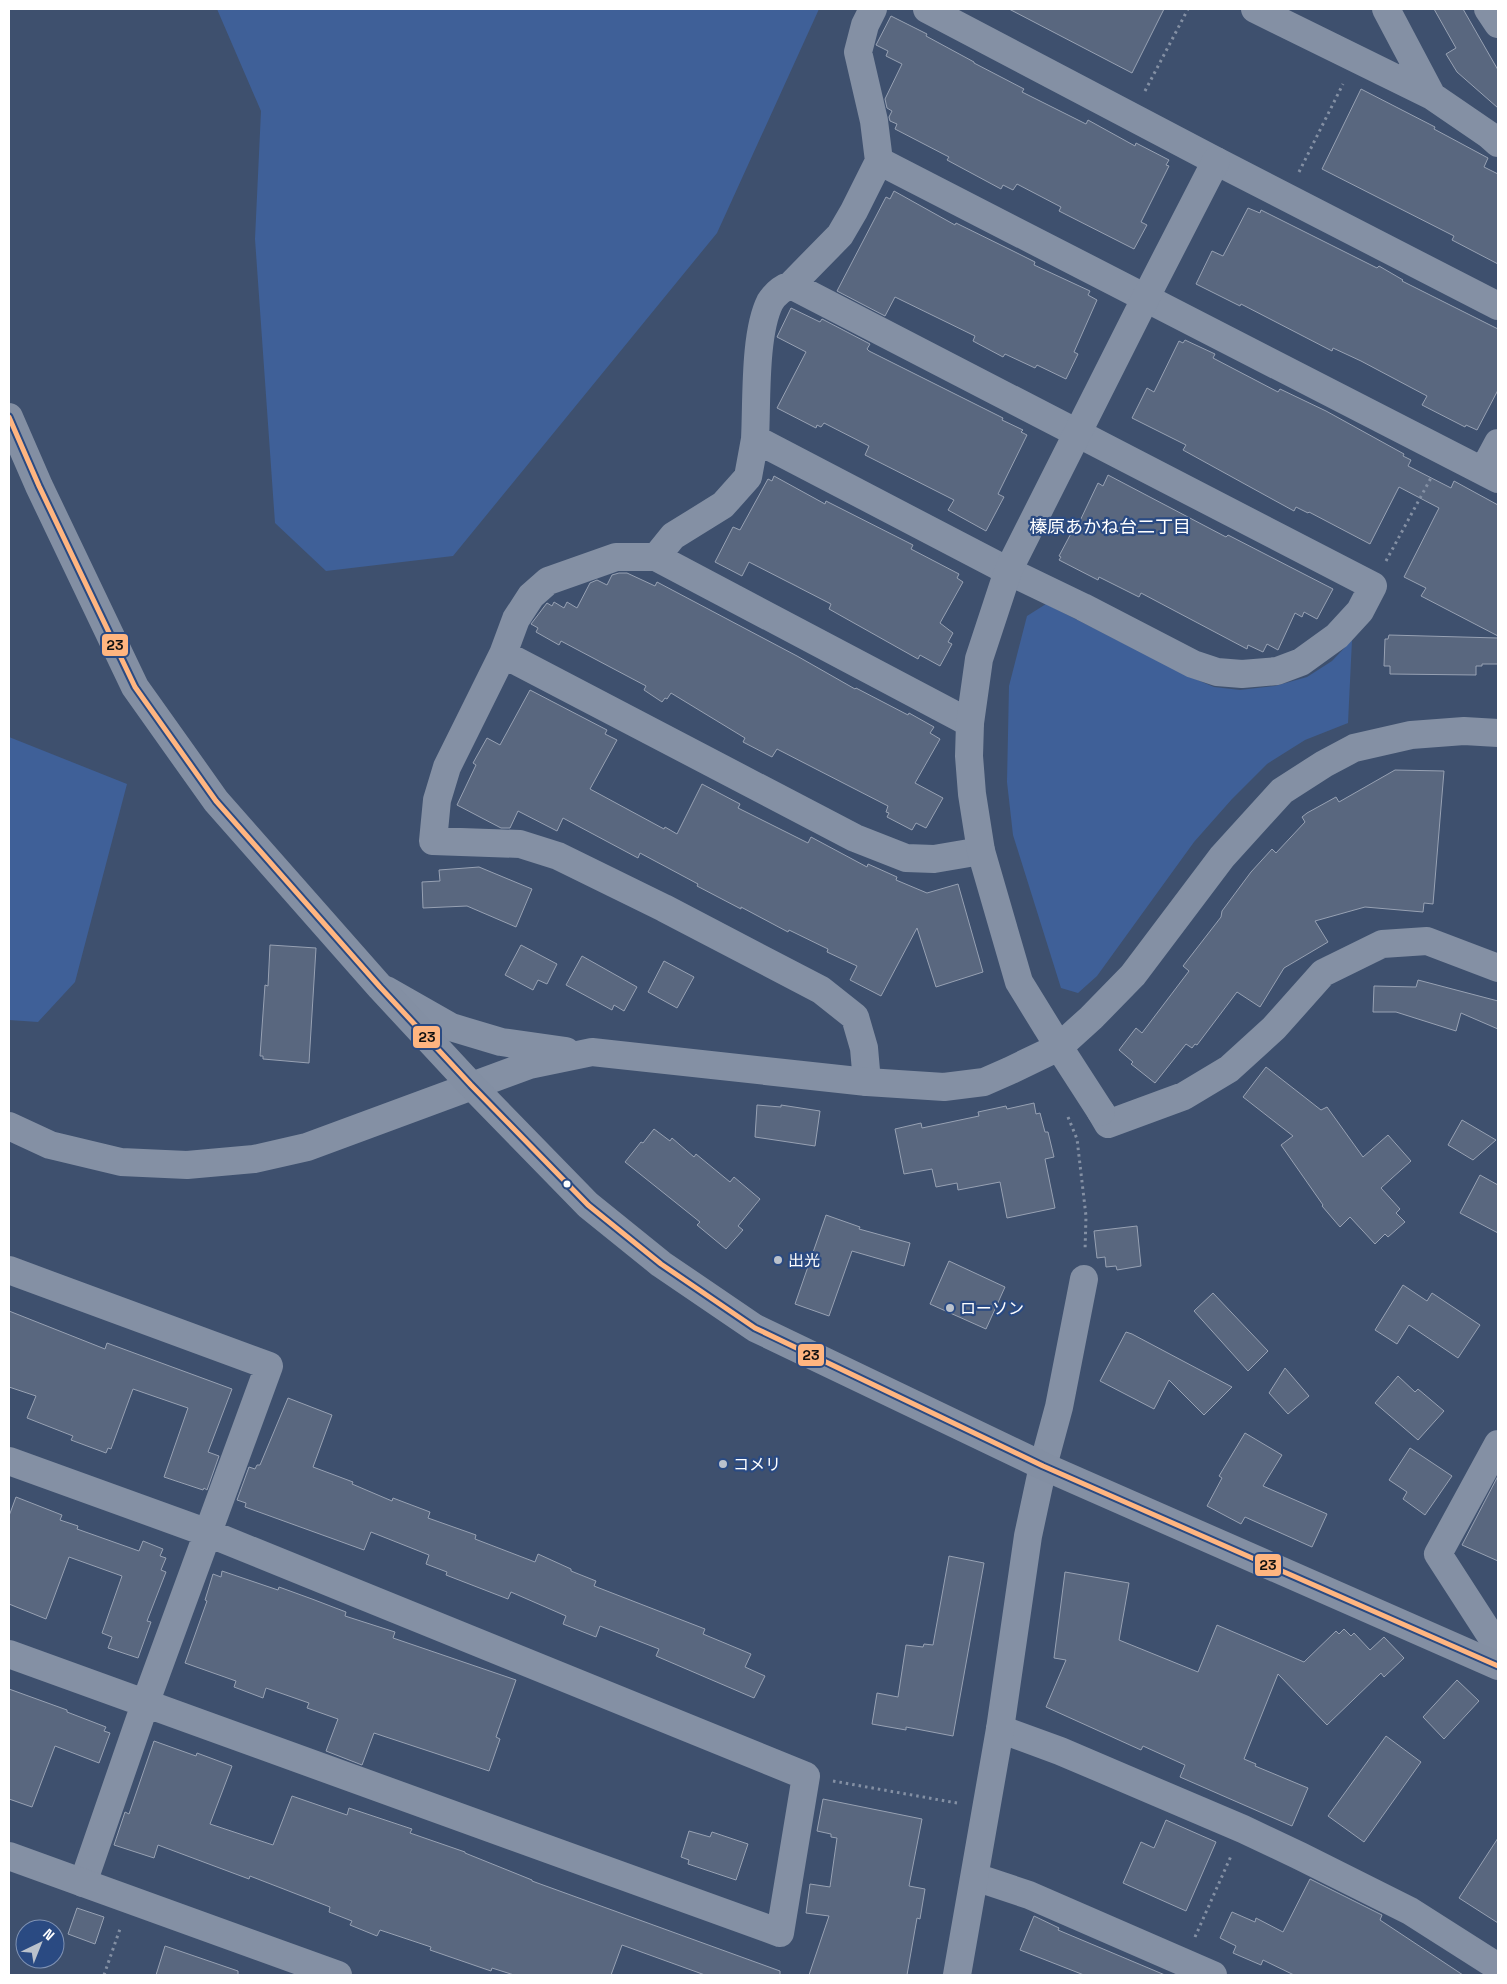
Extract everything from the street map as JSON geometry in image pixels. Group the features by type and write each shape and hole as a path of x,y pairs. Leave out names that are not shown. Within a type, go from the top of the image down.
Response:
{"highway":[{"path":"9,417 39,486 135,687 216,801 380,987 471,1085 588,1204 661,1264 755,1328 1043,1466 1498,1666"}],"street":[{"path":"656,557 674,536 723,505 748,477 755,439 760,333 771,301 782,288 791,286 840,235 879,161 874,121 858,52 865,25 873,9"},
{"path":"928,9 1216,161 1498,306"},
{"path":"1255,9 1432,96 1498,143"},
{"path":"1386,9 1432,96"},
{"path":"1488,9 1498,24"},
{"path":"879,161 1491,475 1498,443"},
{"path":"1216,161 1008,571 979,658 970,723 969,756 972,794 981,851 1019,982 1108,1124 1184,1096 1229,1069 1274,1028 1323,973 1382,944 1427,941 1498,968"},
{"path":"755,439 1008,571 1083,607 1193,664 1218,672 1242,674 1277,671 1301,662 1337,636 1360,611 1373,586 791,286"},
{"path":"867,1082 864,1048 855,1017 821,990 664,908 558,856 520,844 433,841 437,800 447,768 503,654 516,619 531,596 548,581 616,557 656,557 970,723"},
{"path":"503,654 855,838 906,858 934,859 981,851"},
{"path":"9,1126 50,1145 121,1162 187,1165 244,1160 308,1146 529,1065 592,1052 661,1058 867,1082 944,1087 984,1082 1059,1047 1091,1018 1133,975 1222,857 1282,791 1324,764 1354,748 1412,735 1464,731 1498,733"},
{"path":"380,987 451,1027 501,1042 585,1054"},
{"path":"9,1270 269,1366 145,1704 83,1883"},
{"path":"957,1975 1000,1729 1028,1536 1043,1466 1059,1407 1084,1279"},
{"path":"1498,1444 1438,1554 1498,1647"},
{"path":"9,1461 208,1533 806,1776 780,1933 9,1654"},
{"path":"1000,1729 1060,1751 1243,1829 1410,1911 1498,1967"},
{"path":"9,1856 338,1975"},
{"path":"975,1877 1029,1895 1213,1975"}],"path":[{"path":"1132,116 1188,9"},
{"path":"1286,197 1356,58"},
{"path":"1373,586 1445,451"},
{"path":"1067,1116 1078,1139 1085,1206 1084,1279"},
{"path":"806,1776 964,1804"},
{"path":"1184,1963 1243,1829"},
{"path":"104,1975 130,1900"}],"shaded area":[{"path":"217,9 819,9 717,233 453,556 326,571 275,523 255,239 261,111"},
{"path":"1046,604 1188,676 1214,687 1240,690 1275,686 1307,677 1332,661 1352,640 1348,723 1305,740 1267,764 1232,799 1194,842 1097,976 1078,993 1061,988 1013,835 1007,782 1009,686 1027,616"},
{"path":"9,737 127,784 75,982 38,1022 9,1020"}],"building":[{"path":"1009,9 1164,9 1132,73"},
{"path":"1434,9 1463,9 1498,70 1498,108 1457,72 1446,54 1456,48"},
{"path":"891,16 927,34 926,36 1024,89 1022,92 1086,124 1088,120 1135,146 1136,143 1169,160 1166,165 1169,166 1141,222 1147,225 1134,249 1059,211 1061,207 1017,184 1013,190 1003,185 1001,189 947,160 949,157 895,129 897,124 890,121 889,117 892,111 887,108 885,99 902,64 886,56 888,51 876,45"},
{"path":"1361,89 1435,127 1434,129 1488,158 1484,167 1498,174 1498,264 1452,240 1454,236 1322,169"},
{"path":"894,191 955,225 956,223 1035,262 1034,265 1090,291 1088,295 1097,300 1074,352 1078,354 1066,379 1037,365 1035,368 1005,354 1003,357 973,341 975,336 895,297 885,316 837,291 886,197 890,199"},
{"path":"1248,208 1260,213 1261,210 1377,268 1379,266 1402,281 1498,329 1498,390 1477,430 1466,425 1465,427 1422,405 1427,396 1361,361 1333,348 1332,351 1241,304 1240,306 1196,284 1212,251 1223,256"},
{"path":"791,308 820,322 822,319 870,344 867,349 869,351 1003,418 1002,420 1023,430 1021,432 1027,435 998,494 1004,497 986,531 948,510 954,500 865,455 869,446 824,423 821,427 817,425 816,428 777,408 806,352 777,337"},
{"path":"1185,340 1215,354 1213,358 1278,392 1280,389 1326,411 1404,454 1403,456 1411,460 1408,466 1451,488 1454,481 1498,505 1498,636 1421,596 1426,588 1404,577 1439,508 1399,487 1370,544 1309,512 1296,507 1294,511 1183,450 1186,445 1132,418 1147,388 1154,392 1179,341 1183,343"},
{"path":"1108,475 1226,537 1228,535 1333,589 1317,619 1304,612 1302,617 1295,613 1278,650 1267,644 1263,652 1248,645 1247,649 1141,593 1139,597 1099,577 1098,580 1059,560 1061,557 1059,556 1076,524 1078,525 1098,483 1103,486"},
{"path":"774,476 825,504 826,501 913,545 911,549 959,574 957,578 963,582 940,623 953,633 948,642 952,644 940,666 920,655 918,659 829,609 831,604 749,562 742,576 715,562 733,527 740,530 768,479 772,481"},
{"path":"627,573 655,586 657,582 855,689 908,715 909,713 934,727 930,733 940,739 915,783 943,798 926,828 916,823 912,830 887,817 889,813 886,812 888,806 777,749 772,757 743,742 745,738 671,693 662,702 644,690 646,686 561,641 559,645 536,632 538,628 531,624 547,603 552,606 554,602 564,608 567,602 577,608 590,583 597,580 607,585 612,575"},
{"path":"1389,635 1498,638 1498,664 1476,666 1476,675 1390,674 1390,666 1384,666 1385,639 1388,639"},
{"path":"530,690 607,730 605,734 617,740 590,789 664,829 665,827 677,834 702,784 740,804 738,808 808,843 811,837 867,867 868,864 897,877 896,880 927,893 958,884 983,972 936,987 917,928 881,996 850,980 857,966 827,952 828,949 789,930 788,932 741,907 741,909 640,853 638,858 563,818 557,831 518,811 510,828 501,828 457,805 476,765 473,763 487,738 500,745"},
{"path":"1395,770 1444,771 1433,904 1424,903 1423,912 1365,907 1315,921 1328,942 1284,968 1260,1007 1237,992 1197,1045 1195,1044 1192,1048 1186,1044 1155,1083 1131,1064 1133,1062 1119,1050 1136,1028 1142,1033 1189,971 1183,966 1221,917 1222,911 1251,872 1272,849 1276,853 1305,822 1302,817 1307,813 1336,797 1339,802"},
{"path":"479,867 532,889 516,927 467,906 423,908 422,882 440,881 439,870"},
{"path":"270,945 316,948 309,1063 263,1059 263,1056 260,1056 265,985 268,986"},
{"path":"521,945 557,964 547,984 538,980 533,990 505,975"},
{"path":"582,956 637,987 624,1011 614,1005 612,1010 566,985"},
{"path":"664,961 694,977 677,1008 648,992"},
{"path":"1418,980 1498,1001 1498,1029 1461,1013 1456,1031 1396,1012 1373,1012 1374,986 1416,987"},
{"path":"1266,1067 1321,1110 1327,1107 1363,1157 1388,1135 1411,1161 1381,1188 1400,1209 1396,1213 1405,1222 1388,1237 1385,1234 1375,1244 1350,1217 1340,1227 1322,1206 1281,1145 1293,1136 1243,1097"},
{"path":"1034,1103 1036,1114 1040,1113 1045,1132 1048,1132 1054,1157 1045,1159 1055,1208 1007,1218 1000,1182 958,1190 957,1183 936,1187 932,1169 904,1174 895,1129 921,1123 922,1128 979,1116 978,1112 1006,1106 1007,1109"},
{"path":"757,1105 781,1107 781,1105 820,1111 815,1146 755,1137"},
{"path":"1462,1120 1496,1140 1473,1160 1448,1145"},
{"path":"654,1129 670,1141 672,1138 694,1157 696,1154 730,1182 734,1177 760,1199 738,1226 743,1230 726,1249 697,1225 700,1222 625,1162"},
{"path":"1480,1175 1498,1185 1498,1233 1460,1213"},
{"path":"826,1215 860,1227 859,1229 910,1243 904,1266 852,1251 829,1316 795,1304"},
{"path":"1137,1226 1141,1266 1117,1270 1116,1266 1106,1267 1105,1257 1097,1258 1094,1231"},
{"path":"949,1261 1005,1287 986,1329 930,1304"},
{"path":"1403,1285 1427,1301 1432,1293 1480,1325 1458,1358 1409,1325 1397,1344 1375,1330"},
{"path":"1213,1293 1268,1351 1248,1371 1194,1311"},
{"path":"9,1311 105,1349 107,1343 232,1389 208,1452 219,1456 207,1490 164,1477 188,1408 133,1389 111,1449 108,1448 106,1453 71,1440 73,1436 27,1418 36,1396 9,1387"},
{"path":"1126,1332 1232,1387 1204,1415 1169,1380 1154,1409 1100,1381"},
{"path":"1285,1368 1309,1396 1288,1414 1269,1393"},
{"path":"1398,1376 1415,1392 1418,1389 1444,1411 1418,1440 1375,1403"},
{"path":"288,1398 332,1415 313,1467 353,1482 352,1484 392,1501 393,1498 430,1512 428,1518 476,1535 475,1539 535,1562 538,1554 596,1581 594,1586 705,1629 703,1634 751,1654 745,1667 765,1676 754,1698 656,1656 659,1649 600,1626 596,1637 563,1624 566,1616 511,1592 508,1599 446,1575 447,1572 426,1564 429,1555 371,1532 364,1550 245,1507 246,1503 237,1500 249,1467 255,1469 257,1465 260,1465"},
{"path":"1245,1433 1282,1455 1263,1486 1327,1514 1312,1547 1245,1517 1241,1524 1207,1506 1222,1478 1219,1476"},
{"path":"1410,1448 1452,1476 1425,1515 1403,1499 1407,1492 1389,1480"},
{"path":"1498,1476 1498,1561 1462,1545"},
{"path":"16,1497 62,1515 60,1520 78,1526 77,1529 139,1551 143,1541 163,1549 160,1556 166,1558 161,1570 166,1572 147,1621 151,1622 138,1658 108,1648 112,1637 102,1633 122,1576 69,1557 46,1619 9,1604 9,1516"},
{"path":"949,1556 984,1563 953,1736 906,1727 906,1730 872,1724 877,1693 898,1697 906,1645 923,1647 924,1644 933,1645"},
{"path":"222,1571 278,1590 279,1587 312,1599 346,1612 345,1616 395,1632 393,1638 516,1680 496,1737 500,1739 489,1771 374,1733 362,1765 326,1751 338,1719 307,1708 309,1703 266,1688 263,1698 234,1687 236,1681 185,1663 207,1601 205,1600 213,1574 221,1577"},
{"path":"1065,1572 1129,1583 1119,1640 1198,1672 1217,1625 1304,1662 1336,1631 1339,1634 1344,1629 1351,1636 1354,1633 1370,1650 1384,1637 1404,1658 1384,1677 1381,1673 1327,1725 1278,1674 1244,1759 1256,1764 1255,1766 1308,1788 1292,1826 1180,1777 1185,1765 1143,1746 1141,1750 1046,1707 1066,1660 1054,1658"},
{"path":"1457,1680 1479,1701 1444,1739 1423,1717"},
{"path":"9,1689 67,1710 67,1712 106,1727 104,1731 110,1733 99,1763 55,1746 32,1807 9,1799"},
{"path":"1386,1736 1421,1762 1364,1842 1328,1816"},
{"path":"154,1741 196,1756 197,1753 232,1766 210,1824 273,1845 292,1796 347,1815 349,1808 412,1829 410,1833 465,1852 532,1881 780,1971 780,1975 705,1975 622,1945 611,1975 514,1975 492,1968 491,1971 430,1950 431,1947 380,1930 377,1936 350,1925 352,1921 329,1912 330,1907 250,1876 249,1879 158,1845 154,1858 114,1845 125,1812 129,1814"},
{"path":"823,1799 922,1819 909,1886 925,1889 920,1919 917,1918 907,1975 809,1975 829,1916 806,1913 810,1884 830,1887 837,1838 831,1837 831,1834 817,1831"},
{"path":"1166,1820 1216,1842 1186,1911 1123,1883 1141,1842 1154,1848"},
{"path":"689,1831 710,1837 712,1832 748,1844 736,1880 688,1864 689,1860 681,1857"},
{"path":"1498,1838 1498,1923 1459,1898"},
{"path":"1310,1879 1382,1915 1380,1920 1463,1975 1294,1975 1263,1960 1261,1965 1233,1953 1236,1946 1220,1938 1232,1912 1255,1922 1256,1918 1283,1932"},
{"path":"77,1908 104,1917 95,1944 68,1934"},
{"path":"1034,1916 1059,1928 1058,1930 1165,1975 1084,1975 1020,1950"},
{"path":"165,1946 238,1971 238,1975 156,1975"}],"transit line":[{"name":"23","path":"9,417 39,486 135,687 216,801 380,987 471,1085 588,1205 661,1264 755,1328 1043,1466 1498,1666"}],"place":[{"name":"出光","path":"778,1260"},
{"name":"ローソン","path":"950,1308"},
{"name":"コメリ","path":"723,1464"}],"district":[{"name":"榛原あかね台二丁目","path":"1110,527"}]}
